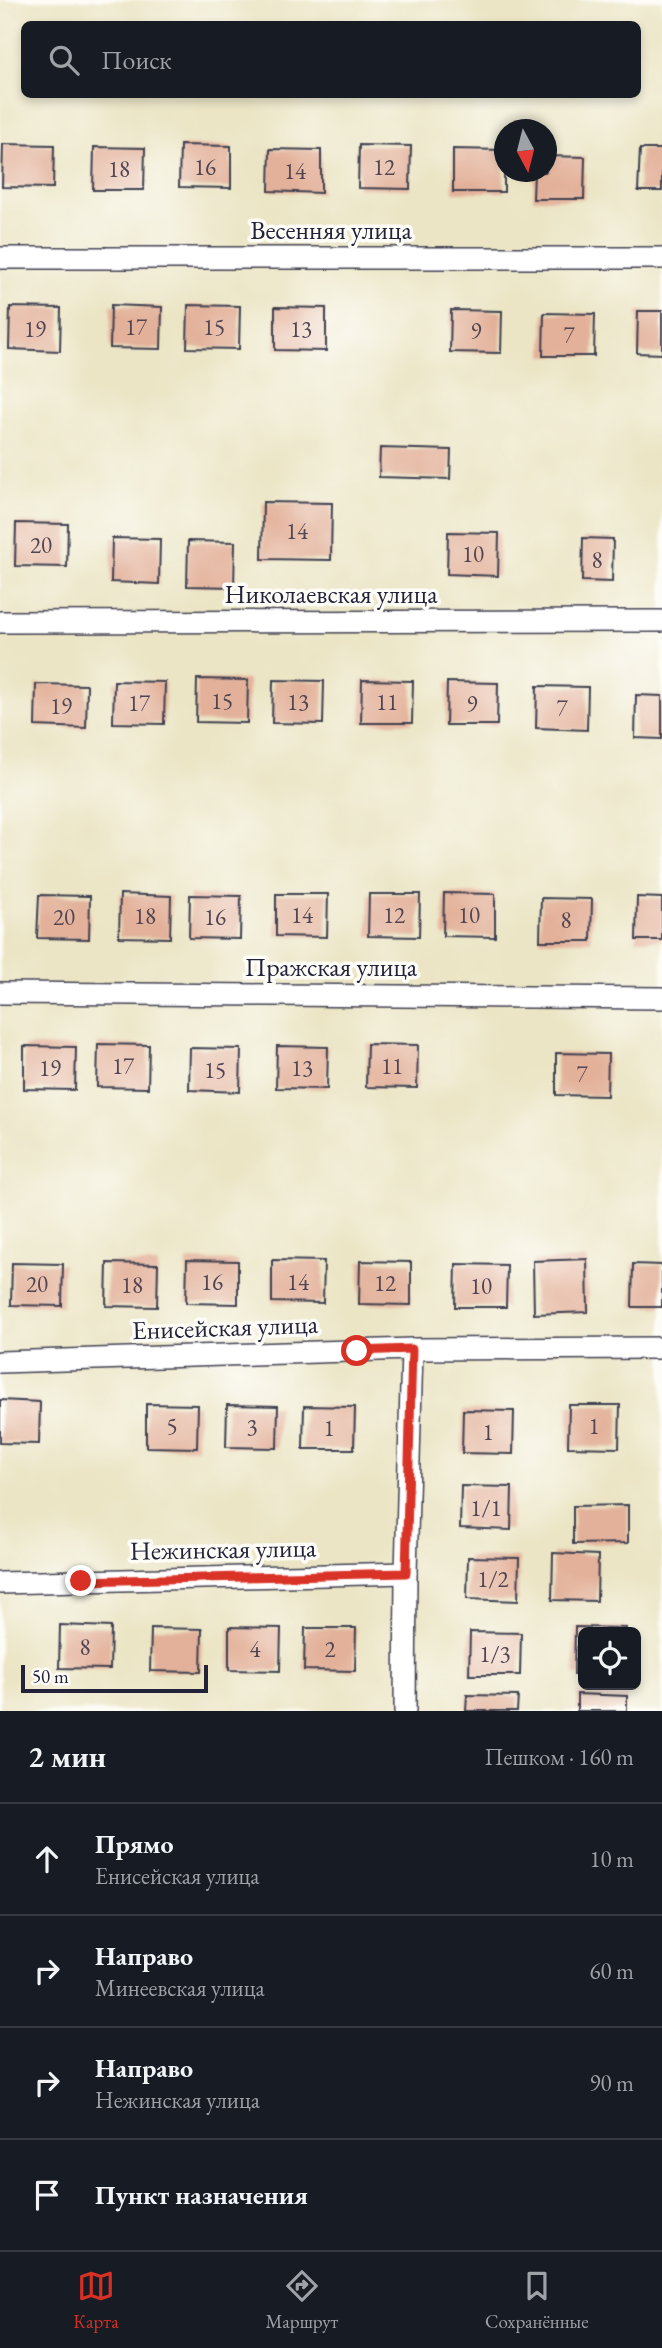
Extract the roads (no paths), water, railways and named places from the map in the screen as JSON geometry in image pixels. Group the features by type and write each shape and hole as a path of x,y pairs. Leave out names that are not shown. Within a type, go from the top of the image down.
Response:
{"street":[{"name":"Весенняя улица","path":"0,258 662,258"},
{"name":"Николаевская улица","path":"0,622 662,621"},
{"name":"Пражская улица","path":"0,993 662,998"},
{"name":"Енисейская улица","path":"0,1362 412,1349 662,1348"},
{"path":"405,1711 412,1349"},
{"name":"Нежинская улица","path":"0,1583 406,1573"}]}
